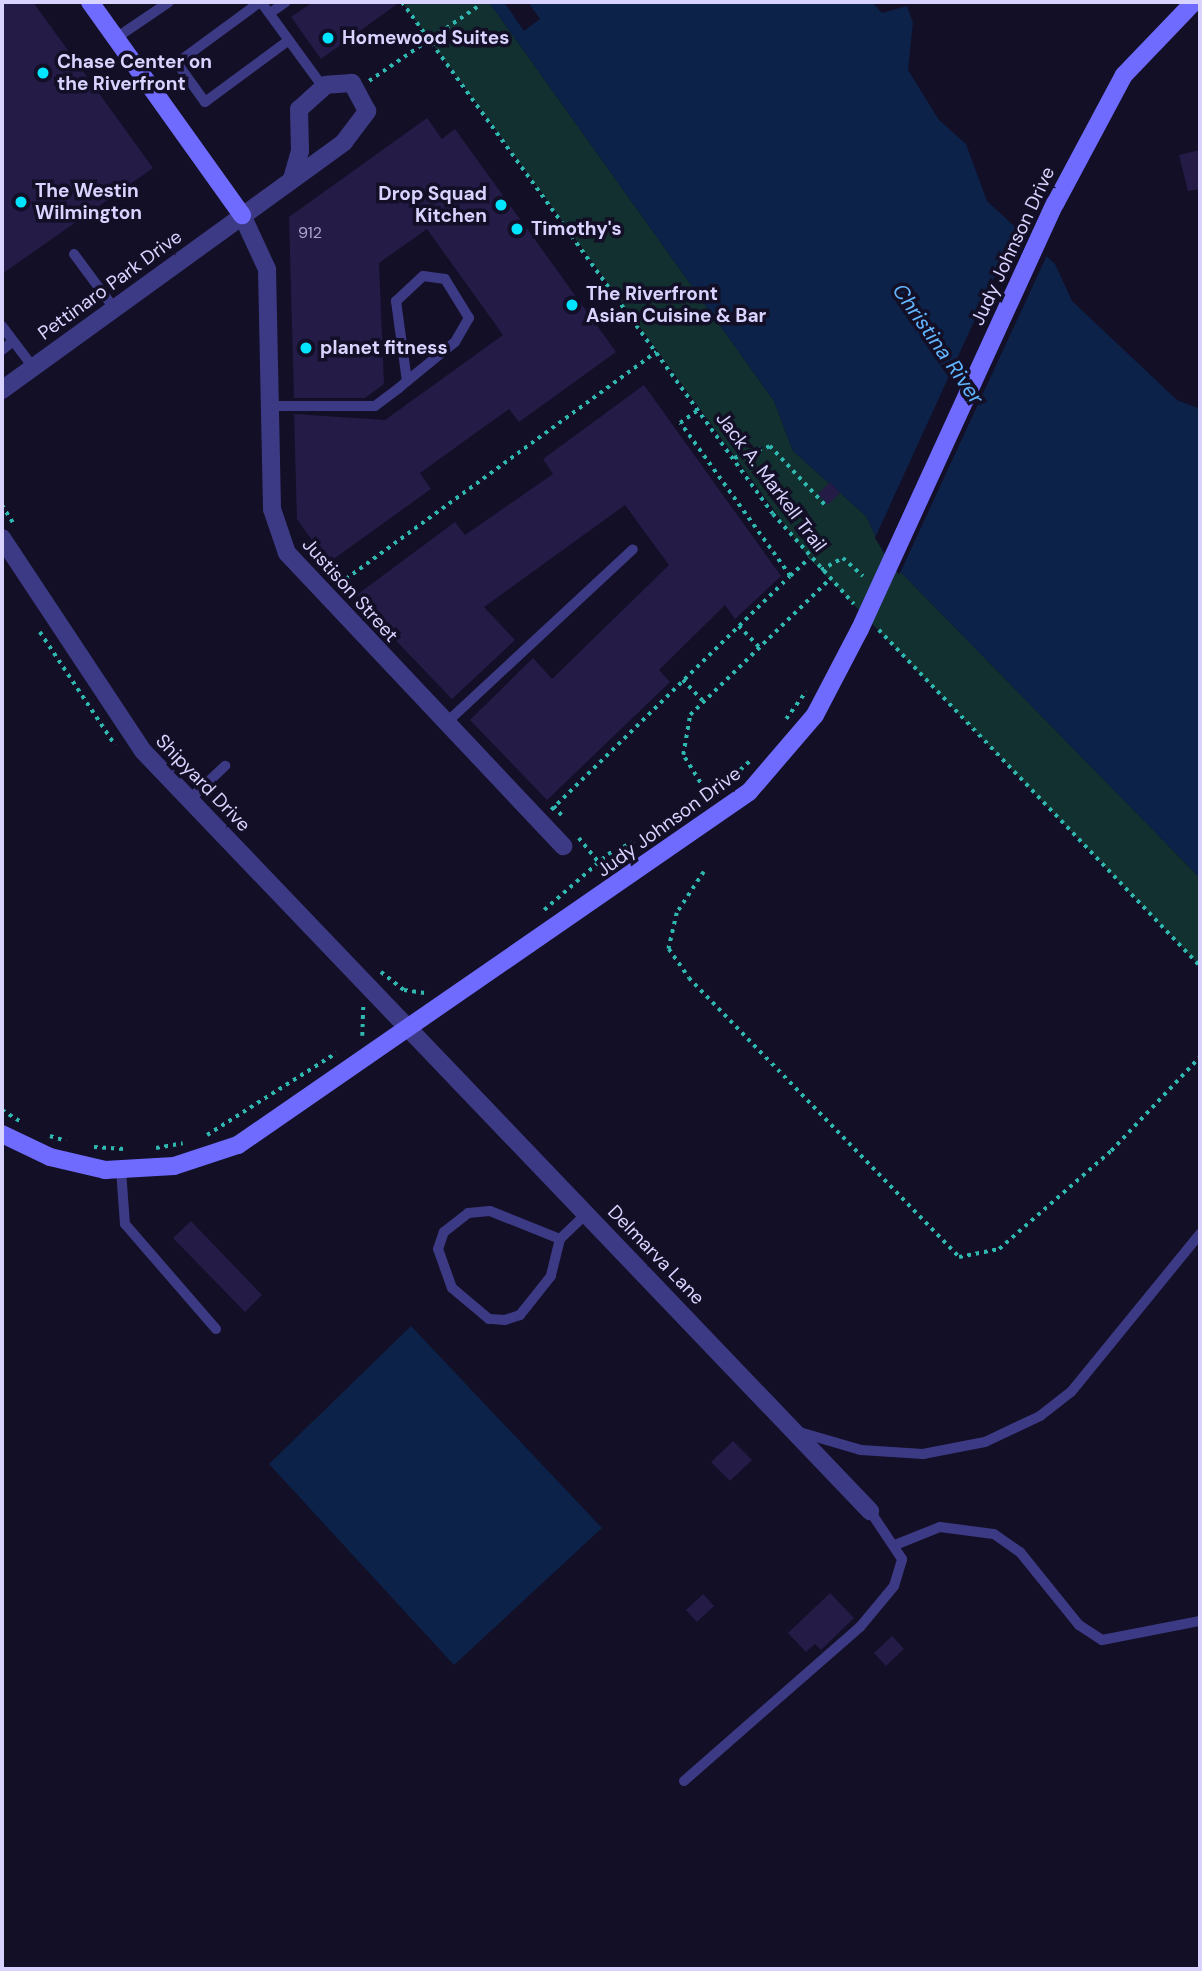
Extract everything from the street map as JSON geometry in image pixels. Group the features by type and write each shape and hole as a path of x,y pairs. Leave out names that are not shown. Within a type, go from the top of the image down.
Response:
{"street":[{"path":"90,2 242,215"},
{"name":"Judy Johnson Drive","path":"2,1134 66,1162 121,1170 190,1163 238,1144 725,812 779,762 824,699 867,627 1055,204 1115,89 1194,2"},
{"path":"292,179 300,151 296,115 323,87 344,81 358,89"},
{"name":"Pettinaro Park Drive","path":"2,390 292,179 361,125 367,111 358,89"},
{"name":"Justison Street","path":"242,215 267,269 272,520 287,553 323,596 540,822 569,840"},
{"name":"Shipyard Drive","path":"9,533 120,722 189,800 411,1028"},
{"name":"Delmarva Lane","path":"411,1028 870,1511"}],"lane":[{"path":"116,38 169,2"},
{"path":"289,40 205,102 177,64 261,2 270,13 323,87"},
{"path":"270,13 286,2"},
{"path":"74,254 114,308"},
{"path":"270,406 375,406 407,381 455,342 469,318 445,279 423,276 396,301 407,381"},
{"path":"2,326 33,367"},
{"path":"2,350 13,341"},
{"path":"446,723 633,549"},
{"path":"189,800 225,766"},
{"path":"121,1170 125,1224 216,1329"},
{"path":"560,1239 490,1211 468,1213 444,1232 438,1249 452,1288 488,1319 505,1320 520,1315 551,1276 560,1239 587,1213"},
{"path":"794,1430 861,1450 923,1454 985,1442 1041,1416 1071,1392 1200,1234"},
{"path":"684,1781 860,1628 894,1586 902,1559 870,1511"},
{"path":"894,1545 940,1527 994,1534 1020,1552 1079,1625 1102,1640 1200,1621"}],"path":[{"name":"Jack A. Markell Trail","path":"402,2 809,558 856,607"},
{"path":"358,89 477,7"},
{"path":"323,596 656,352"},
{"path":"699,410 680,423 790,576"},
{"path":"734,458 770,446 827,508"},
{"path":"2,505 9,533"},
{"path":"540,822 809,558"},
{"path":"821,570 844,558 863,576"},
{"path":"709,797 681,746 685,724 702,700 830,579"},
{"path":"739,626 759,647"},
{"path":"867,627 1200,966"},
{"path":"683,680 702,700"},
{"path":"779,727 813,680"},
{"path":"700,805 758,752"},
{"path":"554,806 569,824"},
{"path":"536,917 598,861 671,824"},
{"path":"569,840 598,861 618,886"},
{"path":"704,872 677,913 669,949 689,978 959,1257 999,1249 1111,1151 1200,1057"},
{"path":"378,969 404,990 425,993"},
{"path":"351,1043 436,985"},
{"path":"198,1138 237,1121 341,1050"},
{"path":"2,1110 24,1124"},
{"path":"46,1135 78,1144"},
{"path":"151,1149 188,1141"},
{"path":"89,1147 139,1149"}],"green space":[{"path":"402,2 489,2 774,401 793,451 866,516 885,556 1200,878 1200,966 809,558"}],"water":[{"name":"Christina River","path":"489,2 872,2 882,13 907,6 913,23 908,70 939,120 966,144 987,201 1055,264 1072,301 1177,400 1200,409 1200,878 885,556 866,516 793,451 774,401"},
{"path":"411,1326 602,1528 454,1665 269,1464"}],"pier":[{"path":"504,2 528,2 540,19 524,31"},
{"path":"1018,225 1048,253 899,575 875,538"}],"building":[{"name":"Chase Center on the Riverfront","path":"2,2 33,2 153,168 2,274"},
{"name":"Homewood Suites","path":"313,2 400,2 321,59 291,17"},
{"path":"427,118 442,139 455,129 616,352 519,422 509,409 420,473 431,489 328,563 297,519 294,414 385,420 503,335 427,229 379,263 384,384 365,398 294,398 289,217"},
{"path":"1200,150 1200,189 1188,191 1179,155"},
{"path":"644,385 781,576 735,619 725,605 659,670 670,682 547,800 470,720 533,658 552,679 669,565 625,505 484,607 515,640 452,699 354,597 455,522 465,535 553,474 543,459"},
{"path":"830,482 840,493 828,505 818,494"},
{"path":"191,1221 262,1295 245,1312 173,1238"},
{"path":"733,1441 752,1460 730,1481 711,1462"},
{"path":"830,1593 854,1618 821,1650 815,1644 806,1652 788,1633"},
{"path":"703,1594 714,1606 697,1622 686,1610"},
{"path":"892,1636 904,1649 886,1666 874,1653"}],"place":[{"name":"Homewood Suites","path":"328,38"},
{"name":"Chase Center on the Riverfront","path":"43,73"},
{"name":"The Westin Wilmington","path":"21,202"},
{"name":"Drop Squad Kitchen","path":"501,205"},
{"name":"Timothy's","path":"517,229"},
{"name":"The Riverfront Asian Cuisine & Bar","path":"572,305"},
{"name":"planet fitness","path":"306,348"}]}
